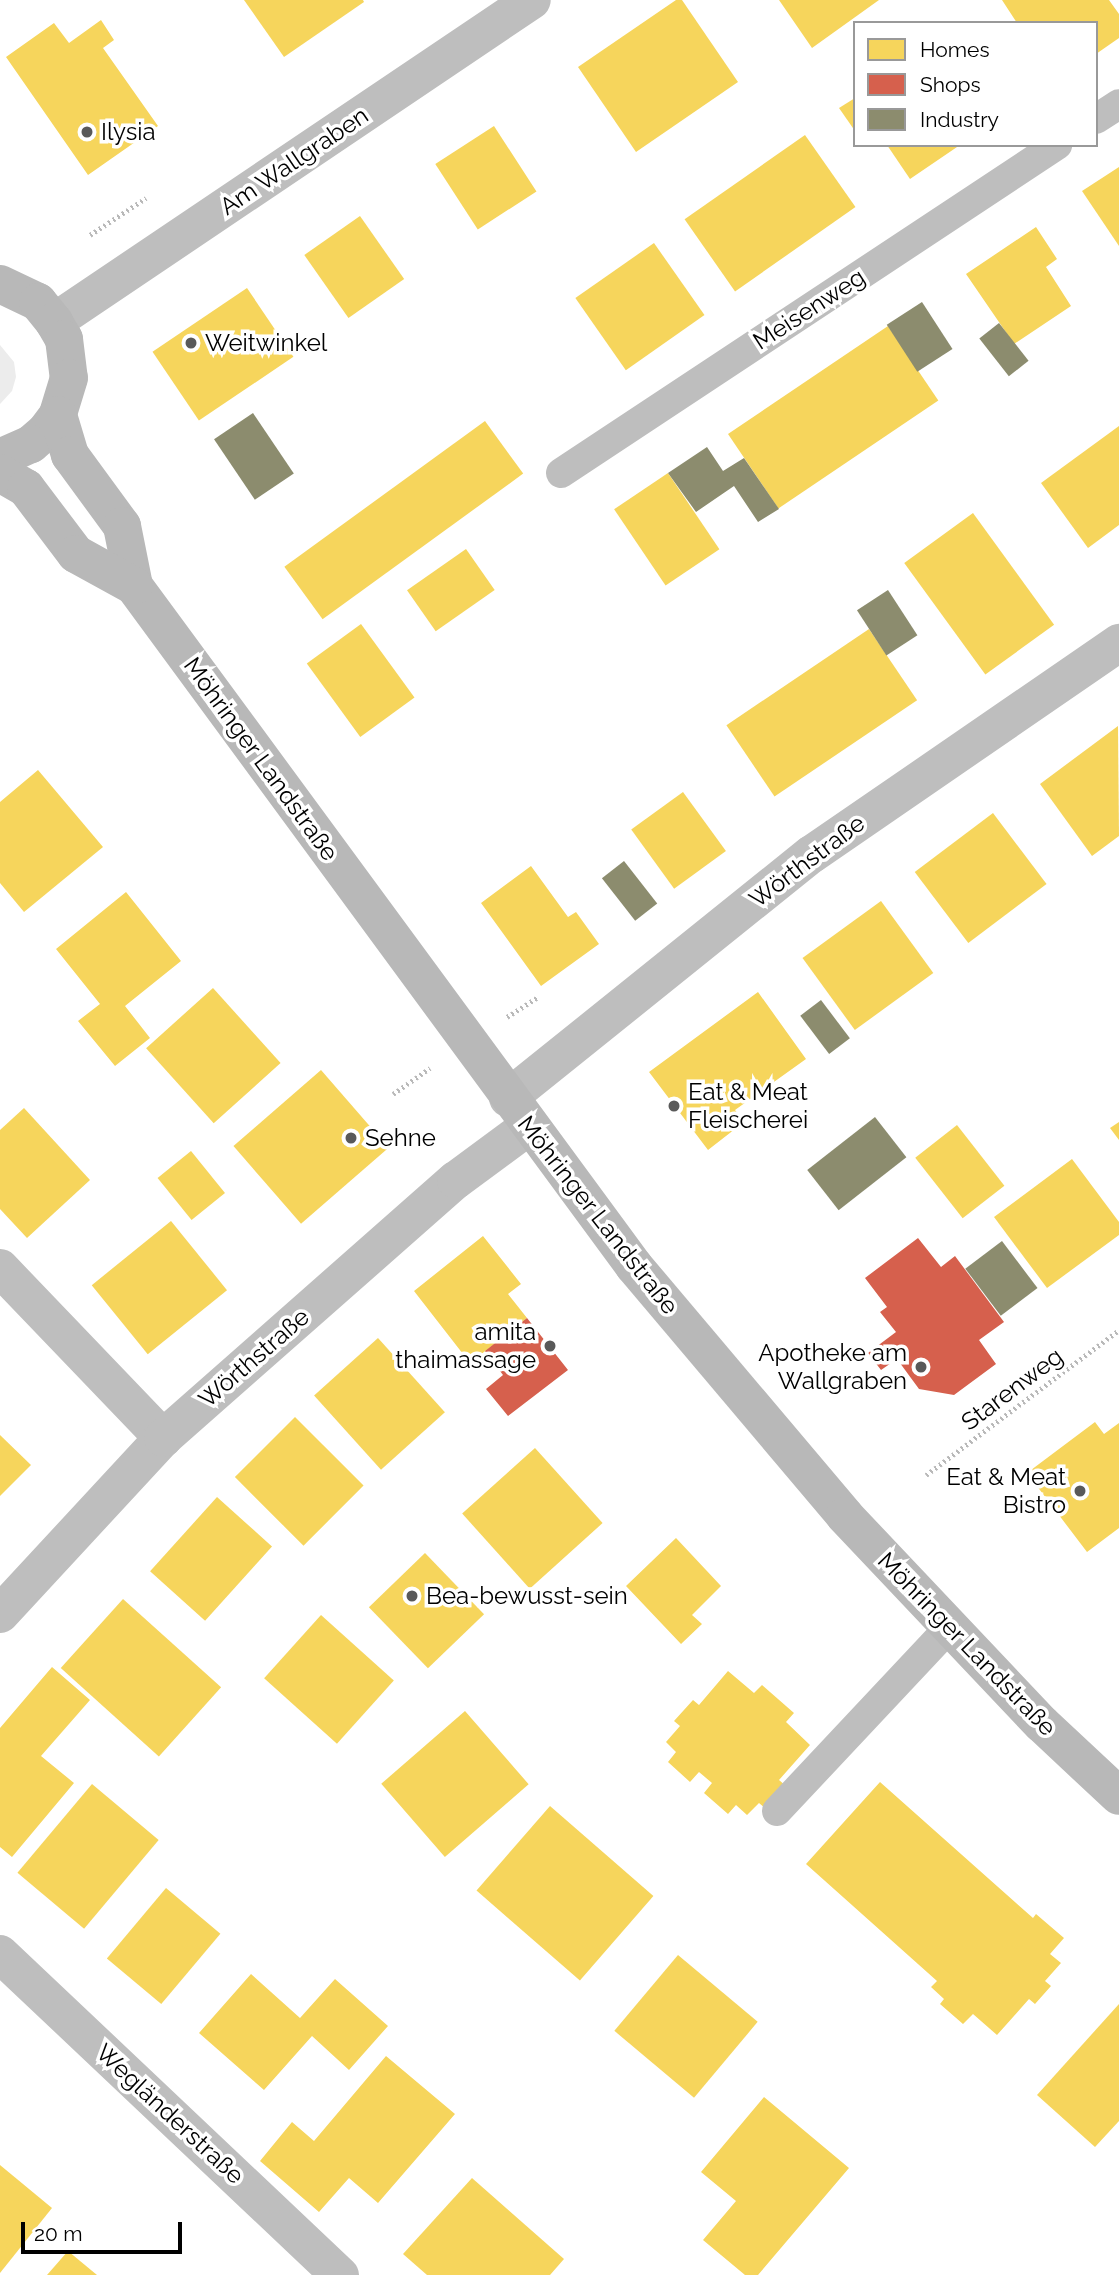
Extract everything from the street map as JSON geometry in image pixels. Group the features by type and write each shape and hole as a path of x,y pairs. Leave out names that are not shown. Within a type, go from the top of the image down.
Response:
{"main road":[{"path":"0,284 38,302 54,322 69,358 69,378 58,415 32,444 0,458"},
{"name":"Möhringer Landstraße","path":"58,415 70,455 122,526 134,586 518,1112 634,1266 776,1438 950,1628 1119,1796"},
{"name":"Möhringer Landstraße","path":"0,473 26,488 76,554 134,586"}],"street":[{"name":"Am Wallgraben","path":"54,322 532,0"},
{"name":"Wörthstraße","path":"0,1614 163,1438 456,1180 518,1112 812,853 1119,643"},
{"path":"0,1268 163,1438"},
{"name":"Wegländerstraße","path":"0,1954 340,2275"}],"lane":[{"path":"1098,118 1119,104"},
{"name":"Meisenweg","path":"561,474 1054,147"},
{"path":"777,1811 950,1628"}],"path":[{"name":"Starenweg","path":"926,1475 1119,1330"}],"shaded area":[{"path":"0,345 14,362 16,377 12,391 0,404"}],"building: Homes":[{"path":"244,0 363,0 364,2 284,57"},
{"path":"676,0 682,0 738,82 636,152 578,67"},
{"path":"779,0 879,0 812,48"},
{"path":"1002,0 1109,0 1119,14 1119,38 1098,53 1098,21 1016,21"},
{"path":"101,20 114,40 103,48 158,126 88,175 6,57 54,23 69,43"},
{"path":"853,99 853,128 839,108"},
{"path":"494,126 536,191 478,230 435,164"},
{"path":"805,135 855,207 735,291 685,219"},
{"path":"888,147 957,147 910,179"},
{"path":"1119,167 1119,246 1082,191"},
{"path":"360,216 404,279 348,318 304,255"},
{"path":"1036,227 1057,259 1046,267 1071,306 1014,344 966,274"},
{"path":"654,243 704,315 626,370 575,298"},
{"path":"247,288 293,357 199,421 152,352"},
{"path":"888,326 938,401 778,509 728,434"},
{"path":"485,421 523,474 323,619 284,567"},
{"path":"1119,426 1119,525 1088,548 1041,483"},
{"path":"668,473 719,549 666,586 614,509"},
{"path":"973,513 1054,625 985,675 904,563"},
{"path":"466,549 495,590 436,631 407,590"},
{"path":"361,624 414,698 360,737 307,663"},
{"path":"869,629 917,700 774,796 726,725"},
{"path":"1118,726 1119,836 1092,856 1040,784"},
{"path":"38,770 103,847 24,912 0,883 0,802"},
{"path":"683,792 726,851 674,889 631,830"},
{"path":"993,813 1047,884 968,943 915,872"},
{"path":"531,866 568,917 576,912 599,944 541,986 481,903"},
{"path":"126,892 181,961 125,1006 150,1038 115,1066 78,1021 100,1004 56,949"},
{"path":"881,901 933,973 855,1030 803,958"},
{"path":"213,988 281,1063 214,1123 146,1048"},
{"path":"758,992 806,1059 735,1110 744,1122 708,1150 649,1072"},
{"path":"321,1070 389,1148 301,1224 233,1146"},
{"path":"24,1108 90,1180 27,1238 0,1209 0,1130"},
{"path":"1119,1122 1119,1140 1110,1128"},
{"path":"957,1125 1004,1186 963,1218 915,1158"},
{"path":"191,1151 225,1193 192,1220 158,1178"},
{"path":"1072,1159 1119,1222 1119,1235 1047,1288 994,1217"},
{"path":"171,1221 227,1290 148,1354 92,1285"},
{"path":"483,1236 521,1284 508,1294 527,1318 470,1363 414,1291"},
{"path":"378,1338 445,1412 381,1470 314,1396"},
{"path":"295,1417 364,1486 303,1546 235,1477"},
{"path":"1095,1422 1104,1434 1119,1423 1119,1528 1087,1552 1027,1473"},
{"path":"0,1435 31,1465 0,1496"},
{"path":"535,1448 603,1523 530,1589 462,1514"},
{"path":"217,1497 272,1547 205,1621 150,1571"},
{"path":"676,1538 721,1586 692,1615 702,1624 681,1644 626,1586"},
{"path":"425,1553 484,1614 428,1668 369,1607"},
{"path":"123,1599 221,1687 159,1756 61,1668"},
{"path":"321,1615 394,1681 337,1744 264,1678"},
{"path":"52,1667 90,1700 41,1756 74,1783 12,1857 0,1847 0,1728"},
{"path":"728,1671 754,1693 762,1685 794,1713 786,1722 810,1745 779,1780 786,1786 765,1808 759,1803 747,1815 736,1805 728,1814 704,1793 712,1783 699,1772 690,1782 668,1762 676,1752 666,1742 680,1726 674,1721 693,1700 699,1705"},
{"path":"465,1711 529,1784 445,1857 381,1784"},
{"path":"880,1782 1033,1918 1036,1914 1064,1938 1050,1954 1061,1963 1045,1981 1051,1986 1035,2004 1029,1999 997,2035 973,2014 963,2024 940,2004 944,1999 931,1987 937,1981 806,1864"},
{"path":"92,1784 159,1840 84,1929 17,1873"},
{"path":"550,1806 653,1896 580,1980 477,1891"},
{"path":"166,1888 220,1934 161,2004 107,1958"},
{"path":"678,1955 758,2022 694,2098 614,2031"},
{"path":"251,1974 300,2018 335,1979 388,2026 349,2070 312,2036 264,2090 199,2033"},
{"path":"1119,2004 1119,2121 1095,2147 1037,2095"},
{"path":"386,2056 455,2114 378,2203 349,2178 319,2212 260,2161 292,2122 314,2141"},
{"path":"764,2097 849,2168 758,2275 745,2275 703,2240 736,2201 701,2172"},
{"path":"0,2165 52,2208 0,2273"},
{"path":"472,2178 564,2259 550,2275 427,2275 403,2254"},
{"path":"68,2251 97,2275 47,2275"}],"building: Shops":[{"path":"918,1238 941,1267 955,1256 1004,1322 979,1340 996,1364 954,1395 919,1389 897,1359 881,1370 868,1353 896,1332 880,1312 887,1307 865,1278"},
{"path":"527,1318 568,1370 508,1416 486,1389 503,1375 485,1351"}],"building: Industry":[{"path":"922,302 952,349 917,372 887,325"},
{"path":"999,323 1029,361 1009,376 979,338"},
{"path":"253,413 294,474 255,500 214,439"},
{"path":"707,447 723,471 744,458 779,509 758,522 734,486 696,512 668,473"},
{"path":"888,590 917,635 886,655 857,610"},
{"path":"624,861 657,904 635,921 602,878"},
{"path":"821,1000 850,1038 829,1054 800,1016"},
{"path":"875,1117 906,1157 839,1210 807,1170"},
{"path":"1002,1241 1038,1288 1001,1316 965,1269"}],"place":[{"name":"Ilysia","path":"87,132"},
{"name":"Weitwinkel","path":"191,343"},
{"name":"Eat & Meat Fleischerei","path":"674,1106"},
{"name":"Sehne","path":"351,1138"},
{"name":"amita thaimassage","path":"550,1346"},
{"name":"Apotheke am Wallgraben","path":"921,1367"},
{"name":"Eat & Meat Bistro","path":"1080,1491"},
{"name":"Bea-bewusst-sein","path":"412,1596"}]}
